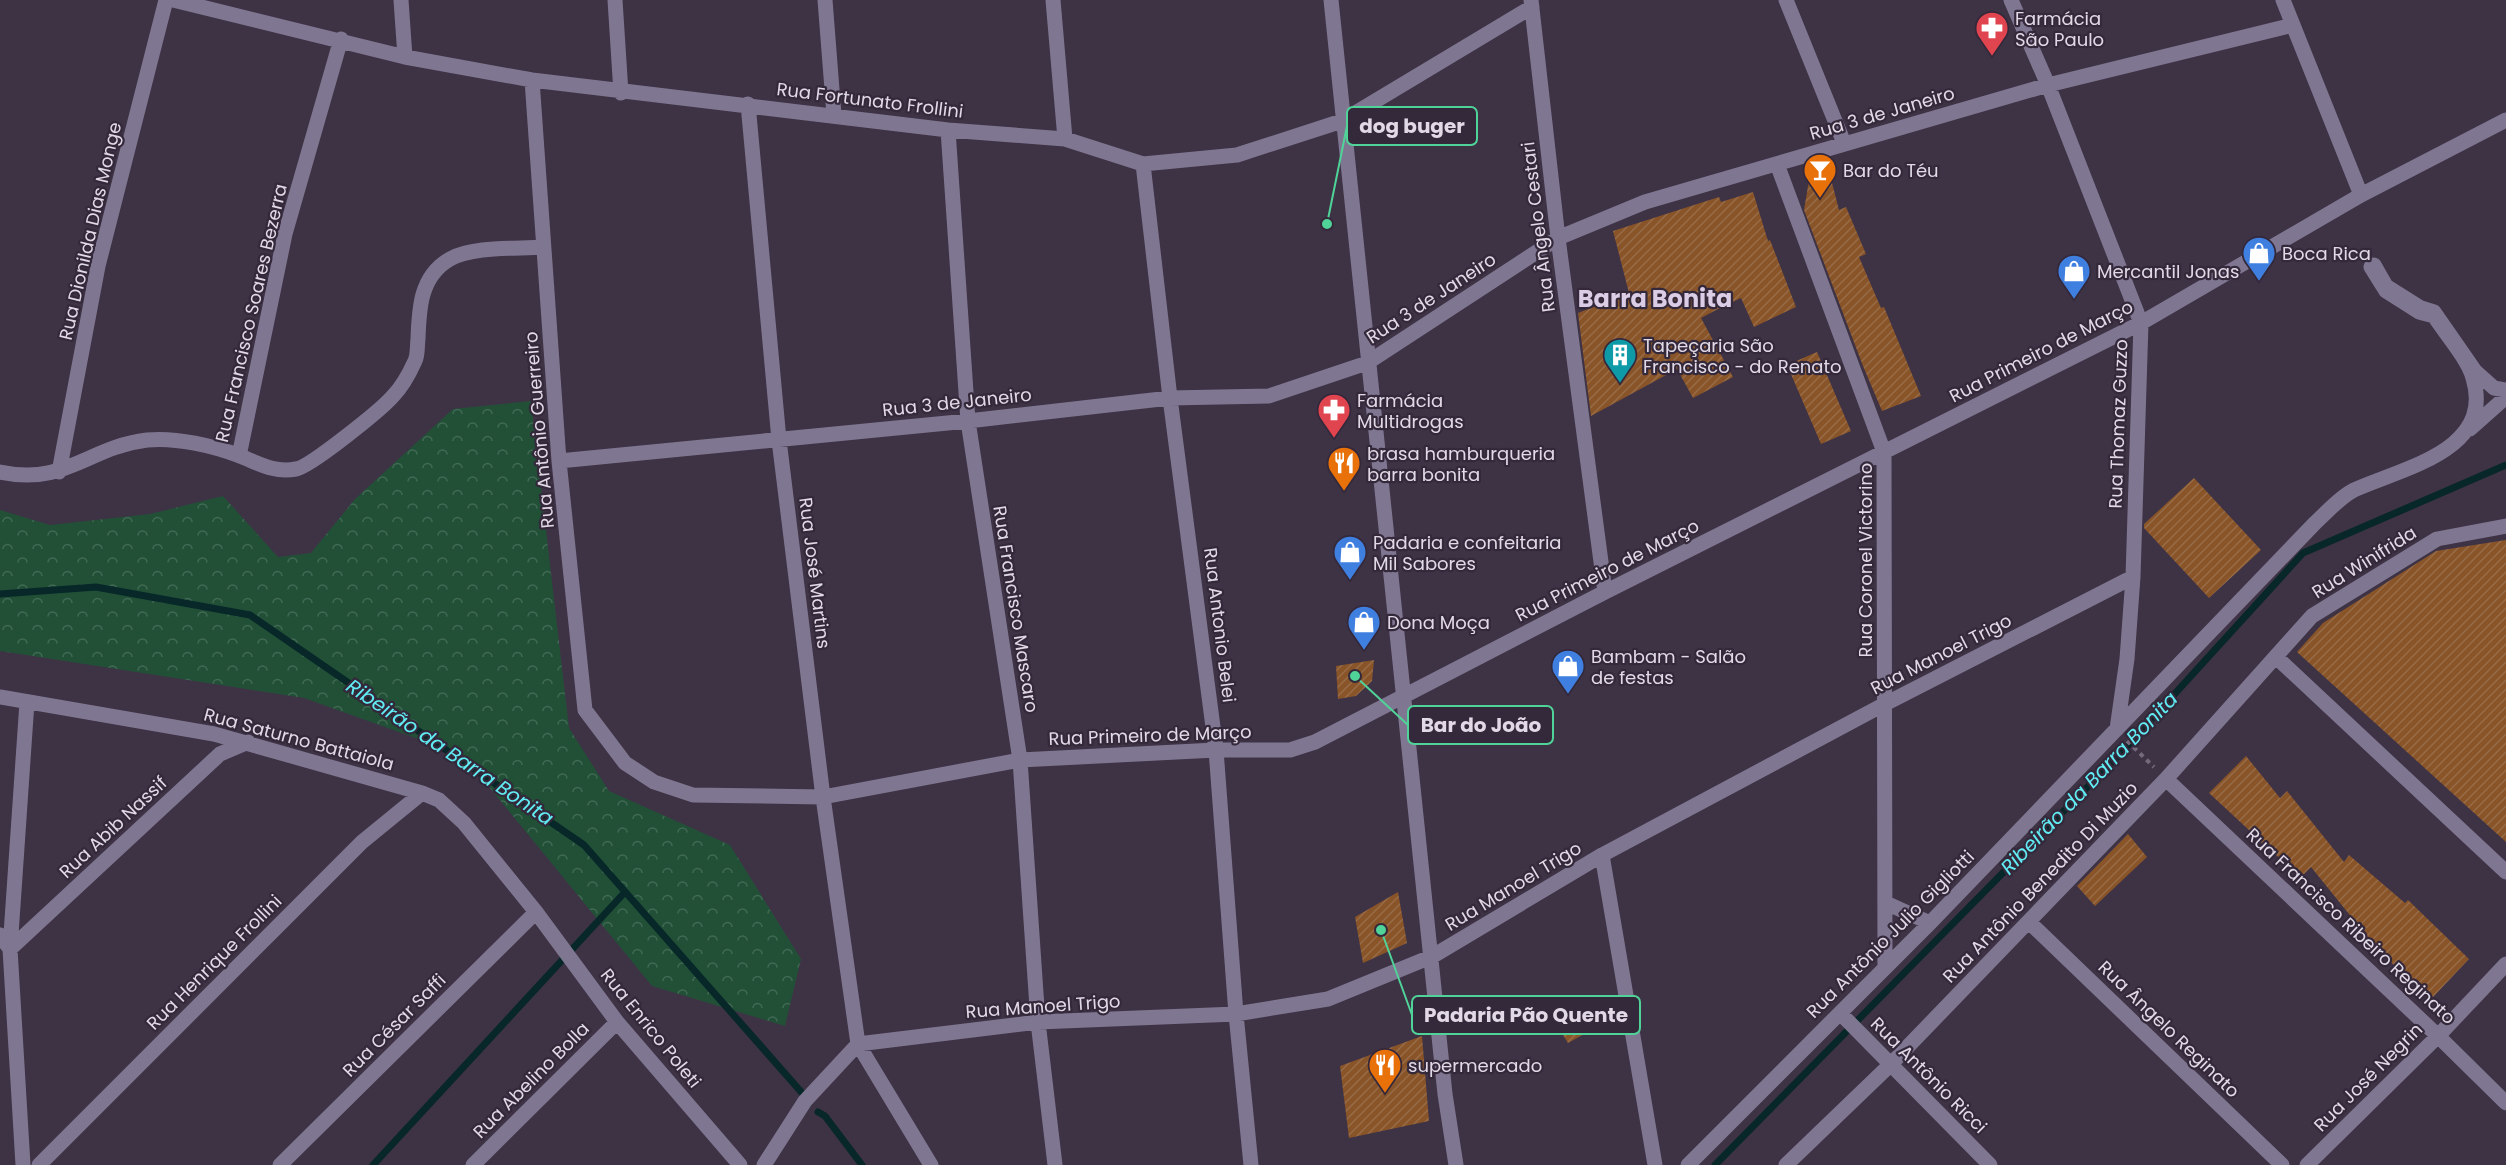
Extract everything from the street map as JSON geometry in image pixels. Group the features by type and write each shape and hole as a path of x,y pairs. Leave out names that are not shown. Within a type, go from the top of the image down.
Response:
{"street":[{"name":"Rua Dionilda Dias Monge","path":"59,472 98,266 166,0"},
{"name":"Rua Fortunato Frollini","path":"173,0 341,39 405,57 532,81 621,93 748,104 948,130 1065,139 1143,164 1237,155 1342,121 1531,4"},
{"path":"400,0 405,57"},
{"path":"615,0 621,93"},
{"path":"825,0 834,115"},
{"path":"1053,0 1065,139"},
{"path":"1331,0 1367,363 1433,956 1445,1094 1456,1165"},
{"path":"1786,0 1844,143"},
{"name":"Rua Thomaz Guzzo","path":"2011,0 2048,85 2141,323 2133,578 2121,734"},
{"path":"2283,0 2361,195"},
{"name":"Rua Ângelo Cestari","path":"1531,4 1558,238 1605,592"},
{"name":"Rua 3 de Janeiro","path":"559,461 968,421 1170,398 1269,396 1367,363 1558,238 1645,202 2048,85 2293,26"},
{"name":"Rua Francisco Soares Bezerra","path":"239,456 285,234 341,39"},
{"name":"Rua Antônio Guerreiro","path":"532,81 559,461 585,710 625,763"},
{"name":"Rua José Martins","path":"748,104 778,440 823,797 858,1044"},
{"name":"Rua Primeiro de Março","path":"625,763 654,782 693,795 823,797 1020,760 1216,750 1290,750 1315,742 1605,592 2141,323 2361,195 2506,120"},
{"name":"Rua Francisco Mascaro","path":"948,130 968,421 1020,760 1038,1022 1055,1165"},
{"name":"Rua Antonio Belei","path":"1143,164 1170,398 1216,750 1236,1014 1251,1165"},
{"name":"Rua Coronel Victorino","path":"1777,164 1884,452 1883,705 1886,967"},
{"path":"0,472 24,477 59,472 122,445 149,440 187,443 239,456 270,470 298,469 355,429 394,395 416,359 420,304 425,286 435,271 449,259 466,253 543,247"},
{"path":"2462,436 2478,405 2473,376 2434,316 2419,312 2386,291 2371,267 2374,265 2386,286 2421,308 2434,312 2475,371 2494,388 2506,390"},
{"name":"Rua Antônio Julio Gigliotti","path":"1688,1165 2121,734 2315,523 2351,491 2436,456 2506,397"},
{"name":"Rua Winifrida","path":"2312,616 2437,539 2506,526"},
{"name":"Rua Manoel Trigo","path":"858,1044 1038,1022 1236,1014 1328,999 1433,956 1602,855 1883,705 2133,578"},
{"name":"Rua Antônio Benedito Di Muzio","path":"1786,1165 1891,1064 2029,922 2166,779 2312,616"},
{"path":"2276,657 2506,872"},
{"name":"Rua Saturno Battaiola","path":"0,697 248,742 422,793 439,800 464,823 536,912"},
{"path":"23,1165 10,949 27,702"},
{"name":"Rua Abib Nassif","path":"10,949 220,754 248,742"},
{"name":"Rua Francisco Ribeiro Reginato","path":"2166,779 2439,1035 2506,1103"},
{"name":"Rua Henrique Frollini","path":"39,1165 362,842 422,793"},
{"path":"1602,855 1655,1165"},
{"path":"1886,903 1930,923"},
{"name":"Rua Enrico Poleti","path":"536,912 617,1022 740,1165"},
{"name":"Rua César Saffi","path":"280,1165 536,912"},
{"name":"Rua Ângelo Reginato","path":"2029,922 2282,1165"},
{"path":"0,935 10,949"},
{"name":"Rua José Negrin","path":"2307,1165 2439,1035 2506,964"},
{"name":"Rua Antônio Ricci","path":"1840,1013 1990,1165"},
{"name":"Rua Abelino Bolla","path":"473,1165 617,1022"},
{"path":"764,1165 805,1101 834,1067 858,1044 931,1165"}],"path":[{"path":"2121,734 2152,766"}],"green space":[{"path":"531,401 569,728 609,791 730,845 801,959 785,1026 652,986 463,755 304,698 0,651 0,510 50,525 150,514 223,496 278,557 311,553 355,499 453,409"}],"building":[{"path":"1830,175 1839,210 1846,207 1866,254 1859,257 1881,308 1884,307 1921,396 1882,411 1804,210 1809,180"},
{"path":"1753,192 1768,241 1770,240 1796,307 1754,327 1741,298 1701,318 1733,377 1693,398 1677,369 1591,416 1578,313 1629,293 1613,231 1719,197 1721,202"},
{"path":"1817,352 1851,431 1821,444 1787,365"},
{"path":"2194,478 2261,550 2209,598 2144,528 2144,524"},
{"path":"2506,540 2506,842 2297,652 2323,623 2436,551"},
{"path":"1374,660 1372,681 1356,696 1338,699 1336,666"},
{"path":"2246,756 2280,798 2287,791 2344,862 2349,855 2405,903 2408,900 2469,959 2433,997 2372,947 2374,945 2311,867 2302,876 2249,833 2250,831 2209,793"},
{"path":"2128,834 2147,857 2095,906 2077,886"},
{"path":"1398,892 1407,943 1363,963 1355,917"},
{"path":"1597,999 1608,1021 1568,1043 1555,1022"},
{"name":"supermercado","path":"1422,1036 1429,1121 1349,1138 1340,1066"}],"waterway":[{"name":"Ribeirão da Barra Bonita","path":"1715,1165 2119,755 2303,553 2506,465"},
{"name":"Ribeirão da Barra Bonita","path":"0,594 96,587 250,615 584,845 803,1094"},
{"path":"373,1165 625,892"},
{"name":"Ribeirão da Barra Bonita","path":"818,1112 825,1116 862,1165"}],"place":[{"name":"Farmácia São Paulo","path":"1992,57"},
{"name":"Bar do Téu","path":"1820,199"},
{"name":"dog buger","path":"1327,224"},
{"name":"Boca Rica","path":"2259,282"},
{"name":"Mercantil Jonas","path":"2074,300"},
{"name":"Tapeçaria São Francisco - do Renato","path":"1620,384"},
{"name":"Farmácia Multidrogas","path":"1334,439"},
{"name":"brasa hamburqueria barra bonita","path":"1344,492"},
{"name":"Padaria e confeitaria Mil Sabores","path":"1350,581"},
{"name":"Dona Moça","path":"1364,651"},
{"name":"Bar do João","path":"1355,676"},
{"name":"Bambam - Salão de festas","path":"1568,695"},
{"name":"Padaria Pão Quente","path":"1381,930"},
{"name":"supermercado","path":"1385,1094"}],"district":[{"name":"Barra Bonita","path":"1655,298"}]}
